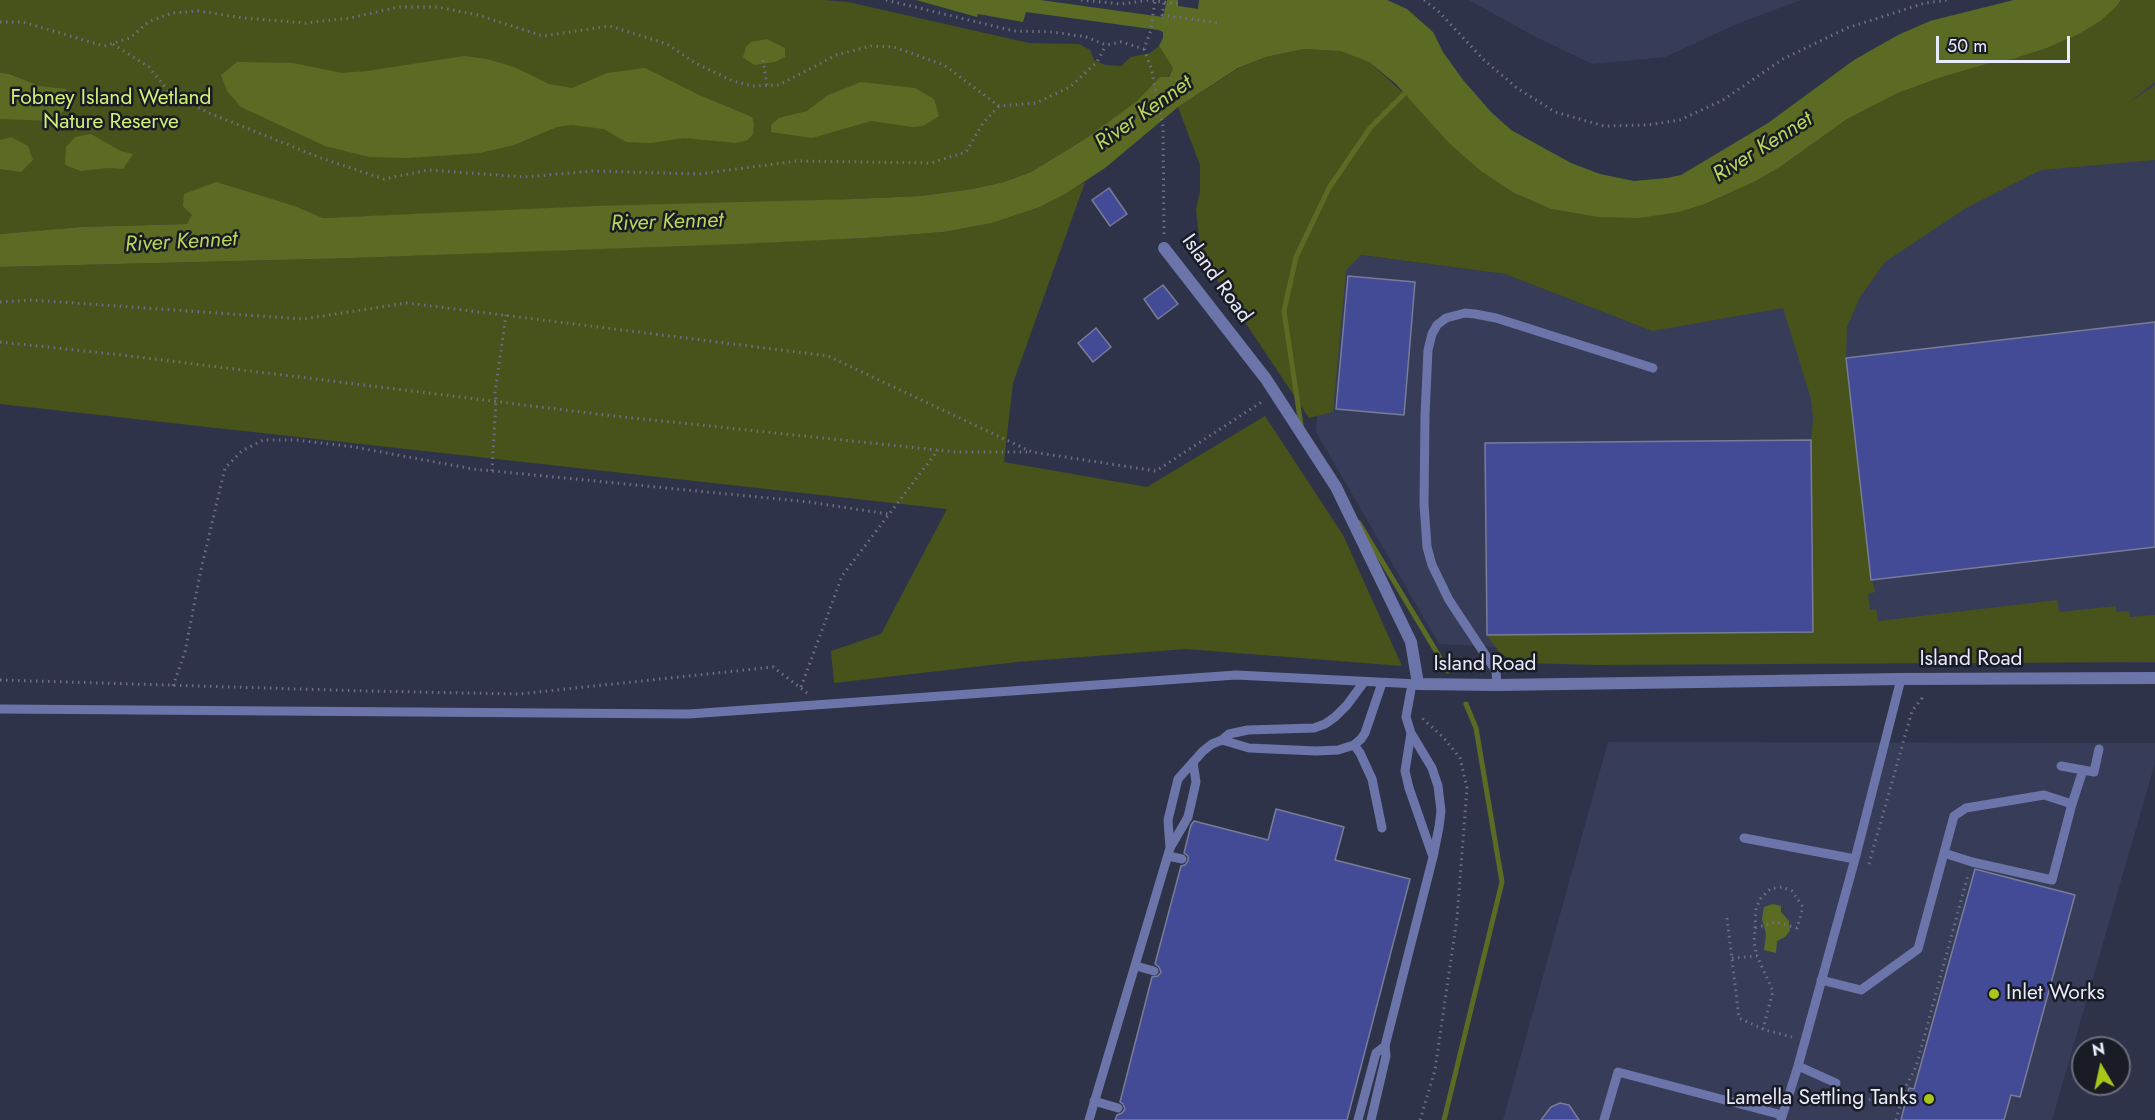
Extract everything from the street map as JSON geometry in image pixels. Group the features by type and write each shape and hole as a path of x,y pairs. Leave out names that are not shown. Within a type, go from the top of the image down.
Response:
{"street":[{"name":"Island Road","path":"1164,248 1275,393 1336,487 1411,642 1415,684 1497,686 1901,679 2155,678"}],"lane":[{"path":"1497,686 1496,671 1449,600 1432,565 1428,547 1424,504 1425,415 1428,350 1432,334 1437,325 1446,318 1475,314 1496,318 1653,368"},
{"path":"0,709 689,714 1236,675 1415,684 1406,709 1406,717 1411,733 1432,768 1438,786 1440,811 1433,857 1385,1046 1386,1056 1371,1120"},
{"path":"1604,1120 1618,1072 1782,1117 1855,860 1901,679"},
{"path":"1169,852 1168,820 1178,779 1212,744 1222,741 1229,734 1248,730 1314,728 1325,724 1341,711 1364,682"},
{"path":"1222,741 1249,748 1316,752 1338,750 1354,745 1365,733 1382,683"},
{"path":"1411,733 1405,771 1433,857"},
{"path":"1354,745 1372,779 1382,828"},
{"path":"2061,766 2094,772 2098,749"},
{"path":"1089,1120 1169,852 1188,817 1196,782 1193,762"},
{"path":"1944,853 1972,862 2052,880 2083,770"},
{"path":"1821,980 1861,990 1918,949 1954,816 1966,808 2044,795 2072,804"},
{"path":"1744,838 1855,860"},
{"path":"1169,852 1182,859"},
{"path":"1136,966 1154,971"},
{"path":"1358,1120 1377,1053 1385,1046"},
{"path":"1798,1066 1836,1083"},
{"path":"1094,1101 1118,1108"}],"path":[{"path":"886,0 1014,31 1053,32 1086,38 1106,45 1121,42 1144,49 1151,30 1155,0"},
{"path":"1081,0 1122,4 1155,0 1178,4"},
{"path":"1424,0 1439,12 1484,60 1517,88 1555,112 1604,126 1648,125 1680,120 1723,100 1783,59 1847,28 1916,5 1948,0"},
{"path":"1166,2 1162,15 1219,23"},
{"path":"0,22 23,22 104,46 130,38 148,22 172,13 199,11 243,18 306,23 350,18 399,7 438,7 478,15 543,36 610,26 667,44 695,63 733,81 752,86 779,85 836,55 871,46 894,47 944,65 999,106 1036,104 1070,87 1097,62 1106,45"},
{"path":"112,44 149,67 170,92 209,113 321,158 384,179 428,170 524,177 593,171 699,174 796,161 931,163 966,152 983,123 999,106"},
{"name":"Island Road","path":"1144,49 1151,68 1163,128 1164,248"},
{"path":"763,60 767,86"},
{"path":"0,302 31,300 303,319 407,303 828,356 1032,452"},
{"path":"492,471 495,393 506,315"},
{"path":"0,342 133,356 496,402 956,452 1032,452 1156,471 1275,393"},
{"path":"174,686 185,652 200,574 225,468 242,451 263,440 297,440 354,447 492,471 809,502 888,514"},
{"path":"0,680 519,694 772,667 801,687 842,576 938,450"},
{"path":"1415,684 1421,718 1443,737 1460,758 1467,788 1455,930 1435,1070 1420,1120"},
{"path":"1896,1120 1904,1090 1916,1067 1972,862"},
{"path":"1755,928 1775,922 1797,928 1803,907 1792,891 1782,887 1770,889 1761,898 1756,908 1754,942 1757,956 1773,991 1763,1029"},
{"path":"1727,918 1739,1018 1763,1029 1797,1038"},
{"path":"1731,958 1757,956"},
{"path":"1869,1100 1904,1090"}],"shaded area":[{"path":"1469,0 1801,0 1739,23 1665,57 1592,64 1532,35"},
{"path":"2155,8 2155,663 1597,652 1439,644 1316,432 1329,251 1505,274 1652,331"},
{"path":"1608,742 2155,743 2155,763 2076,1036 2071,1036 2071,1054 2052,1120 1503,1120"}],"green space":[{"name":"Fobney Island Wetland Nature Reserve","path":"0,0 824,0 848,2 1029,43 1079,44 1090,50 1094,60 1105,65 1121,66 1131,57 1150,53 1159,46 1173,68 1168,77 1160,77 1138,101 1085,139 1031,172 1004,182 972,189 921,196 323,218 295,206 216,183 187,224 81,227 0,234"},
{"path":"2121,0 2155,0 2155,82 2128,103 2155,85 2155,160 2041,170 1966,208 1885,262 1860,297 1847,327 1846,358 1871,579 1875,592 1868,594 1870,610 1876,609 1878,621 2057,600 2059,612 2116,606 2116,612 2129,611 2130,617 2155,615 2155,662 1597,665 1522,663 1509,659 1499,652 1487,635 1813,631 1811,440 1813,419 1811,399 1783,308 1652,331 1505,274 1361,255 1346,270 1333,412 1309,418 1201,256 1196,209 1200,192 1200,165 1178,107 1239,68 1266,57 1304,49 1340,51 1369,62 1514,193 1551,209 1597,217 1679,212 1705,204 1754,182 1780,167 1847,119 1898,93 1942,77 2047,48 2079,34 2116,7"},
{"path":"1085,182 1013,383 1004,462 1147,487 1265,416 1343,535 1402,666 1186,649 1017,662 834,683 831,651 881,634 947,509 0,404 0,267 353,258 867,238 944,232 992,223 1040,207"}],"water":[{"name":"River Kennet","path":"916,0 1040,0 1163,17 1167,0 1178,0 1178,6 1198,9 1199,0 1387,0 1407,9 1433,32 1443,52 1463,80 1491,112 1511,130 1571,163 1600,174 1634,181 1681,175 1768,123 1854,60 1898,35 1930,21 2014,0 2121,0 2100,21 2079,34 2047,48 1942,77 1898,93 1847,119 1780,167 1754,182 1705,204 1679,212 1639,218 1597,217 1551,209 1514,193 1481,171 1449,143 1396,84 1369,62 1340,51 1304,49 1266,57 1238,68 1178,107 1105,168 1067,193 1040,207 992,223 944,232 737,244 353,258 0,267 0,234 81,227 187,224 192,215 183,206 184,194 216,182 295,206 323,218 596,206 921,196 972,189 1004,182 1031,172 1085,139 1137,101 1160,77 1169,77 1173,68 1159,46 1163,32 1159,30 1026,12 1023,22 978,14 977,17"},
{"path":"767,39 785,48 785,57 775,62 754,65 743,57 746,47 751,42"},
{"path":"464,56 487,59 514,67 549,84 572,88 607,73 645,68 699,95 752,117 753,134 748,140 736,143 684,138 651,143 626,142 604,129 571,125 557,127 514,145 480,153 409,158 369,157 325,146 241,107 227,91 221,75 237,62 293,63 342,73"},
{"path":"0,73 9,74 39,86 66,89 69,105 54,121 0,119"},
{"path":"861,82 915,88 934,99 939,116 923,126 912,127 871,121 812,138 771,132 771,125 779,118 807,111 828,95"},
{"path":"91,134 121,151 133,154 123,169 81,171 65,165 66,147 75,137"},
{"path":"11,137 28,146 33,160 21,172 0,169 0,140"},
{"path":"1773,904 1781,906 1781,912 1789,921 1790,931 1777,941 1776,953 1764,950 1766,934 1762,919 1764,907"}],"building":[{"path":"1109,188 1127,214 1110,226 1092,200"},
{"path":"1348,276 1415,282 1404,415 1336,409"},
{"path":"1163,285 1178,304 1158,319 1144,299"},
{"path":"2155,322 2155,547 1871,580 1846,358"},
{"path":"1096,328 1111,347 1093,362 1078,343"},
{"path":"1811,440 1813,632 1487,635 1485,443"},
{"path":"1276,809 1344,827 1335,860 1410,879 1347,1120 1115,1120 1117,1115 1125,1109 1120,1102 1152,977 1158,976 1161,972 1155,964 1181,866 1188,861 1188,856 1184,853 1191,825 1194,821 1268,840"},
{"name":"Inlet Works","path":"1975,869 2075,895 2020,1097 2011,1095 2004,1120 1901,1120 1909,1088 1914,1089"},
{"path":"1560,1103 1569,1105 1579,1120 1541,1120 1551,1107"}],"waterway":[{"path":"1301,425 1284,311 1296,257 1329,188 1370,128 1409,89"},
{"path":"1359,523 1448,671"},
{"path":"1444,1120 1502,882 1476,728 1466,704"}],"place":[{"name":"Inlet Works","path":"1994,994"},
{"name":"Lamella Settling Tanks","path":"1929,1099"}]}
